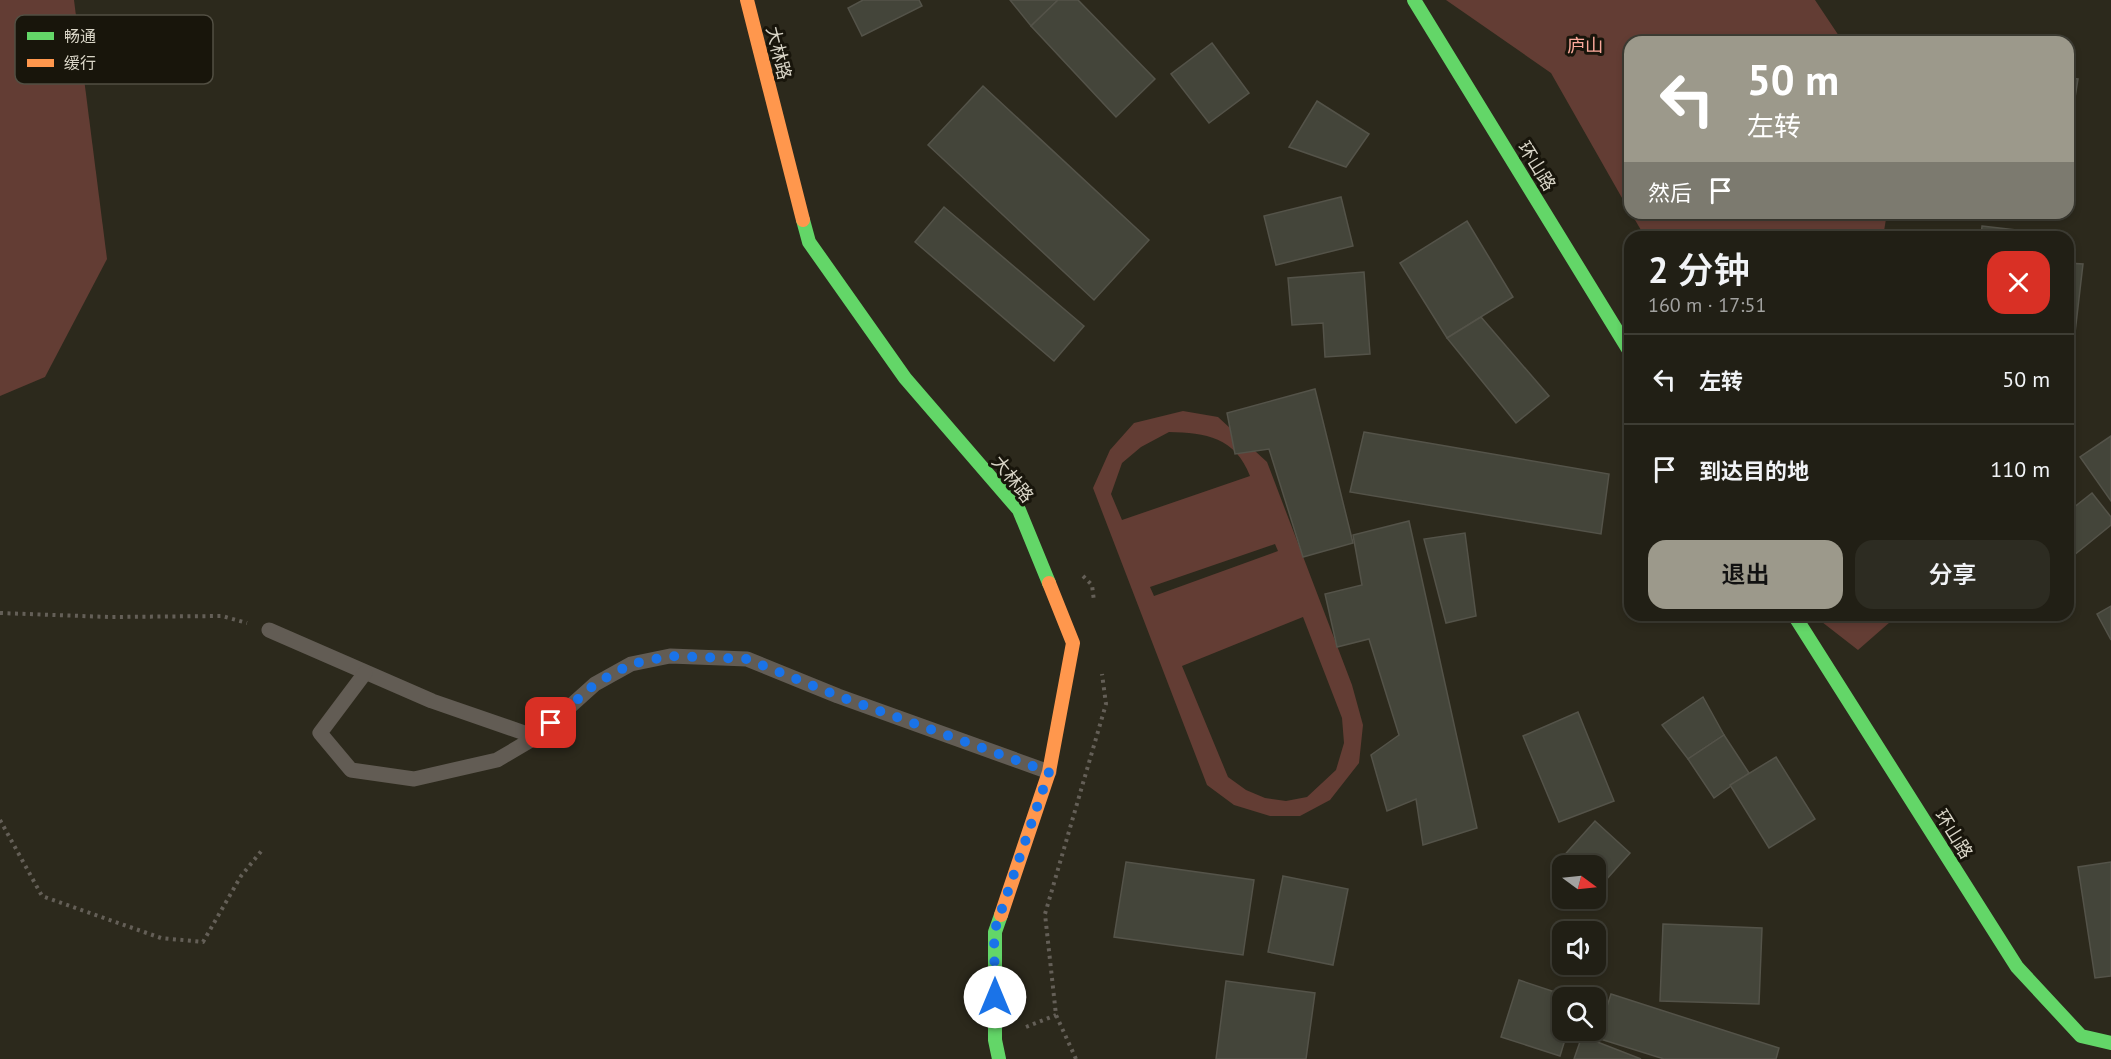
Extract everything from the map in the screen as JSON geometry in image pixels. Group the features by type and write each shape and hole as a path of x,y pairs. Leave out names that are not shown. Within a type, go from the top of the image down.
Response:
{"street":[{"name":"大林路","path":"747,0 809,242 905,378 1018,510 1073,644 1049,772 994,932 995,1040 999,1059"},
{"name":"环山路","path":"1414,0 1624,342"},
{"name":"环山路","path":"1798,621 2017,968 2081,1036 2111,1043"}],"lane":[{"path":"269,630 432,701 536,737"},
{"path":"365,673 321,733 351,770 414,779 497,760 536,737 595,684 631,664 670,656 747,659 838,696 1049,772"}],"path":[{"path":"0,613 109,617 222,616 269,630"},
{"path":"0,820 42,896 160,938 203,942 242,876 264,849"}],"green space":[{"path":"0,0 74,0 76,15 15,15 15,84 85,84 107,259 45,377 0,396"},
{"name":"庐山","path":"1446,0 1815,0 1839,36 1624,36 1624,201 1551,73"},
{"path":"1634,219 1886,219 1884,231 1642,231"},
{"path":"1183,411 1218,417 1267,462 1352,685 1363,725 1359,763 1330,800 1300,816 1270,816 1234,805 1207,785 1093,488 1110,450 1134,423","holes":["1169,432 1207,436 1228,445 1244,463 1250,476 1122,520 1111,494 1122,463 1141,447","1275,544 1278,551 1154,596 1150,587","1303,617 1342,718 1344,743 1336,770 1307,797 1286,801 1265,798 1246,790 1228,777 1182,666"]},
{"path":"1821,621 1891,621 1858,650"}],"building":[{"path":"863,0 919,0 922,6 862,36 848,8"},
{"path":"1010,0 1058,0 1031,26"},
{"path":"1058,0 1078,0 1155,79 1116,117 1031,26"},
{"path":"1212,43 1249,93 1209,123 1171,74"},
{"path":"2074,79 2078,79 2074,104"},
{"path":"983,86 1149,240 1094,300 928,145"},
{"path":"1317,101 1369,134 1346,167 1289,147"},
{"path":"1341,197 1353,246 1276,265 1264,216"},
{"path":"944,207 1084,326 1054,361 915,242"},
{"path":"1467,221 1513,297 1447,338 1400,263"},
{"path":"1982,226 2025,231 1982,231"},
{"path":"2074,263 2083,264 2074,333"},
{"path":"1364,272 1370,354 1325,357 1323,323 1292,325 1288,278"},
{"path":"1481,317 1549,396 1516,423 1447,338"},
{"path":"1315,389 1353,543 1303,557 1269,449 1235,454 1227,413"},
{"path":"1364,432 1609,474 1601,534 1350,492"},
{"path":"2111,436 2111,501 2080,457"},
{"path":"2092,493 2111,517 2111,525 2074,555 2074,507"},
{"path":"1409,521 1477,828 1423,845 1416,799 1387,811 1371,755 1399,735 1369,639 1337,647 1325,594 1362,585 1353,535"},
{"path":"1465,533 1476,616 1446,623 1424,539"},
{"path":"2111,606 2111,640 2097,614"},
{"path":"1703,697 1724,735 1688,759 1662,725"},
{"path":"1578,712 1614,801 1559,822 1523,736"},
{"path":"1724,735 1749,773 1714,798 1688,759"},
{"path":"1776,757 1815,819 1769,848 1730,785"},
{"path":"1595,821 1630,853 1606,880 1606,855 1564,855"},
{"path":"1126,862 1254,880 1243,955 1114,937"},
{"path":"2111,862 2111,976 2095,978 2078,867"},
{"path":"1283,876 1348,889 1333,965 1268,952"},
{"path":"1663,924 1762,928 1759,1004 1660,1001"},
{"path":"1519,980 1552,991 1552,1041 1565,1041 1560,1056 1501,1037"},
{"path":"1226,981 1315,993 1306,1059 1216,1059"},
{"path":"1611,994 1779,1048 1776,1059 1664,1059 1606,1041 1606,1010"},
{"path":"1580,1041 1595,1041 1641,1059 1574,1059"}],"traffic: fast":[{"path":"1414,0 1624,342"},
{"path":"803,220 809,242 905,378 1019,510 1049,583"},
{"path":"1798,621 2017,967 2081,1036 2111,1043"},
{"path":"999,1059 995,1040 995,932 1001,915"}],"traffic: slow":[{"path":"747,0 803,220"},
{"path":"1001,915 1049,772 1073,643 1049,583"}],"route":[{"path":"551,723 595,684 631,664 670,656 747,659 838,696 1049,772 994,932 995,997"}]}
